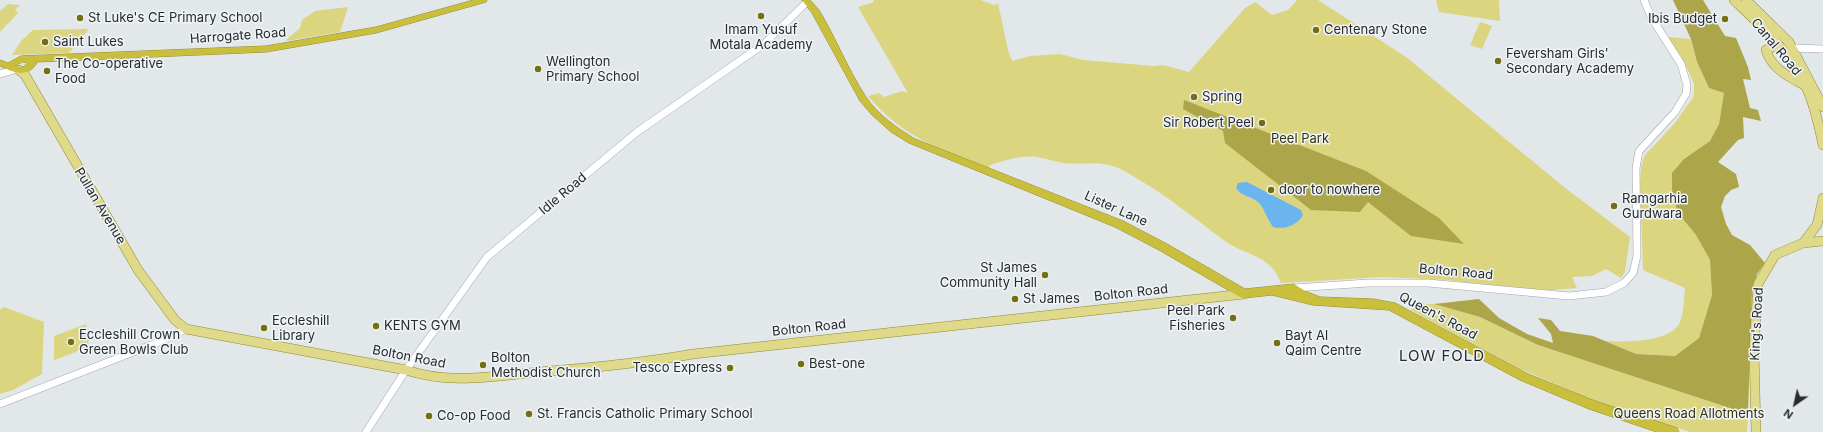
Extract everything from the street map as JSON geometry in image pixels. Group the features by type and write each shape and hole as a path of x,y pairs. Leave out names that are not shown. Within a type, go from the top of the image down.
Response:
{"highway":[{"name":"Harrogate Road","path":"18,67 62,58 260,49 300,44 376,30 482,0"},
{"name":"Lister Lane","path":"806,1 820,18 863,99 875,113 894,130 912,141 986,172 1119,224 1163,247 1244,294"},
{"path":"0,59 18,67"},
{"name":"Lister Lane","path":"1226,284 1267,291"},
{"name":"Bolton Road","path":"1244,294 1294,288"},
{"path":"1294,288 1301,294 1319,301"},
{"name":"Queen's Road","path":"1267,291 1295,298 1319,301 1378,303 1391,306 1524,376 1592,405 1673,432"}],"main road":[{"name":"Canal Road","path":"1734,0 1781,48 1796,68 1806,87 1817,116 1823,145"},
{"path":"1739,0 1775,35 1781,48"},
{"name":"Canal Road","path":"1746,0 1783,35 1793,48 1823,107"},
{"path":"1793,48 1766,50 1769,58 1806,87"},
{"name":"Pullan Avenue","path":"18,67 138,270 175,320 186,329"},
{"name":"King's Road","path":"1802,243 1820,227 1823,198"},
{"name":"King's Road","path":"1757,431 1754,350 1758,284 1775,254 1802,243 1823,241"},
{"path":"1220,298 1226,288 1226,284"},
{"name":"Bolton Road","path":"186,329 406,370 418,375 437,378 480,380 529,373 624,366 693,354 1220,298 1244,294"}],"street":[{"name":"Bolton Road","path":"1294,288 1385,282 1454,285 1527,293 1575,295 1597,294 1620,287 1628,280 1635,270 1637,256 1636,168 1639,151 1675,112 1686,94 1687,85 1681,64 1650,17 1644,0"},
{"name":"Idle Road","path":"366,432 406,370 487,257 637,132 764,44 806,1"},
{"path":"1793,48 1823,49"},
{"path":"0,74 18,67"},
{"path":"0,404 154,344 186,329"}],"green space":[{"name":"Peel Park","path":"873,0 981,0 994,5 998,3 1008,50 1012,61 1030,56 1060,54 1083,60 1154,66 1163,65 1189,72 1245,8 1255,2 1272,15 1288,10 1297,0 1318,0 1406,57 1564,187 1630,237 1625,272 1621,278 1606,269 1592,276 1572,277 1577,288 1543,291 1446,280 1382,277 1281,283 1271,266 1265,261 1225,241 1159,192 1127,172 1116,167 1098,163 1075,164 1040,158 1019,157 990,165 989,168 938,148 909,132 881,110 868,96 879,93 884,97 902,91 908,93 858,7 874,2"},
{"path":"1436,0 1499,0 1500,21 1439,12"},
{"path":"8,4 20,5 15,10 18,13 0,32 0,11"},
{"path":"348,7 340,32 287,41 287,39 300,28 302,20 315,11"},
{"path":"1480,22 1492,26 1482,49 1470,45"},
{"path":"89,29 69,53 12,55 21,41 33,30"},
{"path":"1668,37 1691,39 1697,62 1709,88 1724,93 1719,124 1710,141 1684,159 1678,213 1696,235 1710,260 1712,295 1699,338 1675,356 1636,354 1605,341 1646,340 1667,334 1675,329 1680,322 1684,305 1685,288 1643,270 1640,183 1641,167 1645,155 1675,123 1694,96 1694,84 1688,70"},
{"name":"Queens Road Allotments","path":"1414,304 1434,304 1480,317 1538,345 1748,414 1747,432 1690,432 1597,402 1518,368 1411,310"},
{"path":"4,307 44,322 42,374 13,390 0,394 0,310"},
{"name":"Eccleshill Crown Green Bowls Club","path":"86,324 89,347 54,360 54,336"}],"shaded area":[{"path":"1673,0 1703,0 1725,36 1736,38 1748,67 1751,80 1743,79 1750,108 1758,110 1761,121 1743,117 1744,138 1738,140 1718,162 1736,174 1739,187 1731,190 1725,196 1721,207 1726,224 1732,235 1750,245 1765,263 1757,274 1752,291 1748,414 1538,345 1480,317 1434,304 1479,299 1499,318 1527,334 1553,343 1551,334 1538,318 1551,320 1560,331 1593,336 1636,354 1675,356 1699,338 1712,295 1710,260 1696,235 1678,213 1672,191 1672,173 1684,159 1710,141 1719,124 1724,93 1709,88 1697,62 1691,39"},
{"path":"1184,100 1366,171 1439,218 1464,244 1411,236 1368,202 1360,212 1311,210 1225,143 1223,131 1183,109"}],"water":[{"path":"1247,182 1301,210 1303,215 1301,219 1290,226 1282,228 1273,227 1260,204 1238,191 1236,188 1238,183"}],"place":[{"name":"Imam Yusuf Motala Academy","path":"761,16"},
{"name":"St Luke's CE Primary School","path":"80,18"},
{"name":"Ibis Budget","path":"1725,19"},
{"name":"Centenary Stone","path":"1316,30"},
{"name":"Saint Lukes","path":"45,42"},
{"name":"Feversham Girls' Secondary Academy","path":"1498,61"},
{"name":"Wellington Primary School","path":"538,69"},
{"name":"The Co-operative Food","path":"47,71"},
{"name":"Spring","path":"1194,97"},
{"name":"Sir Robert Peel","path":"1262,123"},
{"name":"door to nowhere","path":"1271,190"},
{"name":"Ramgarhia Gurdwara","path":"1614,206"},
{"name":"St James Community Hall","path":"1045,275"},
{"name":"St James","path":"1015,299"},
{"name":"Peel Park Fisheries","path":"1233,318"},
{"name":"KENTS GYM","path":"376,326"},
{"name":"Eccleshill Library","path":"264,328"},
{"name":"Eccleshill Crown Green Bowls Club","path":"71,342"},
{"name":"Bayt Al Qaim Centre","path":"1277,343"},
{"name":"Best-one","path":"801,364"},
{"name":"Bolton Methodist Church","path":"483,365"},
{"name":"Tesco Express","path":"730,368"},
{"name":"St. Francis Catholic Primary School","path":"529,414"},
{"name":"Co-op Food","path":"429,416"}],"district":[{"name":"LOW FOLD","path":"1442,356"}]}
